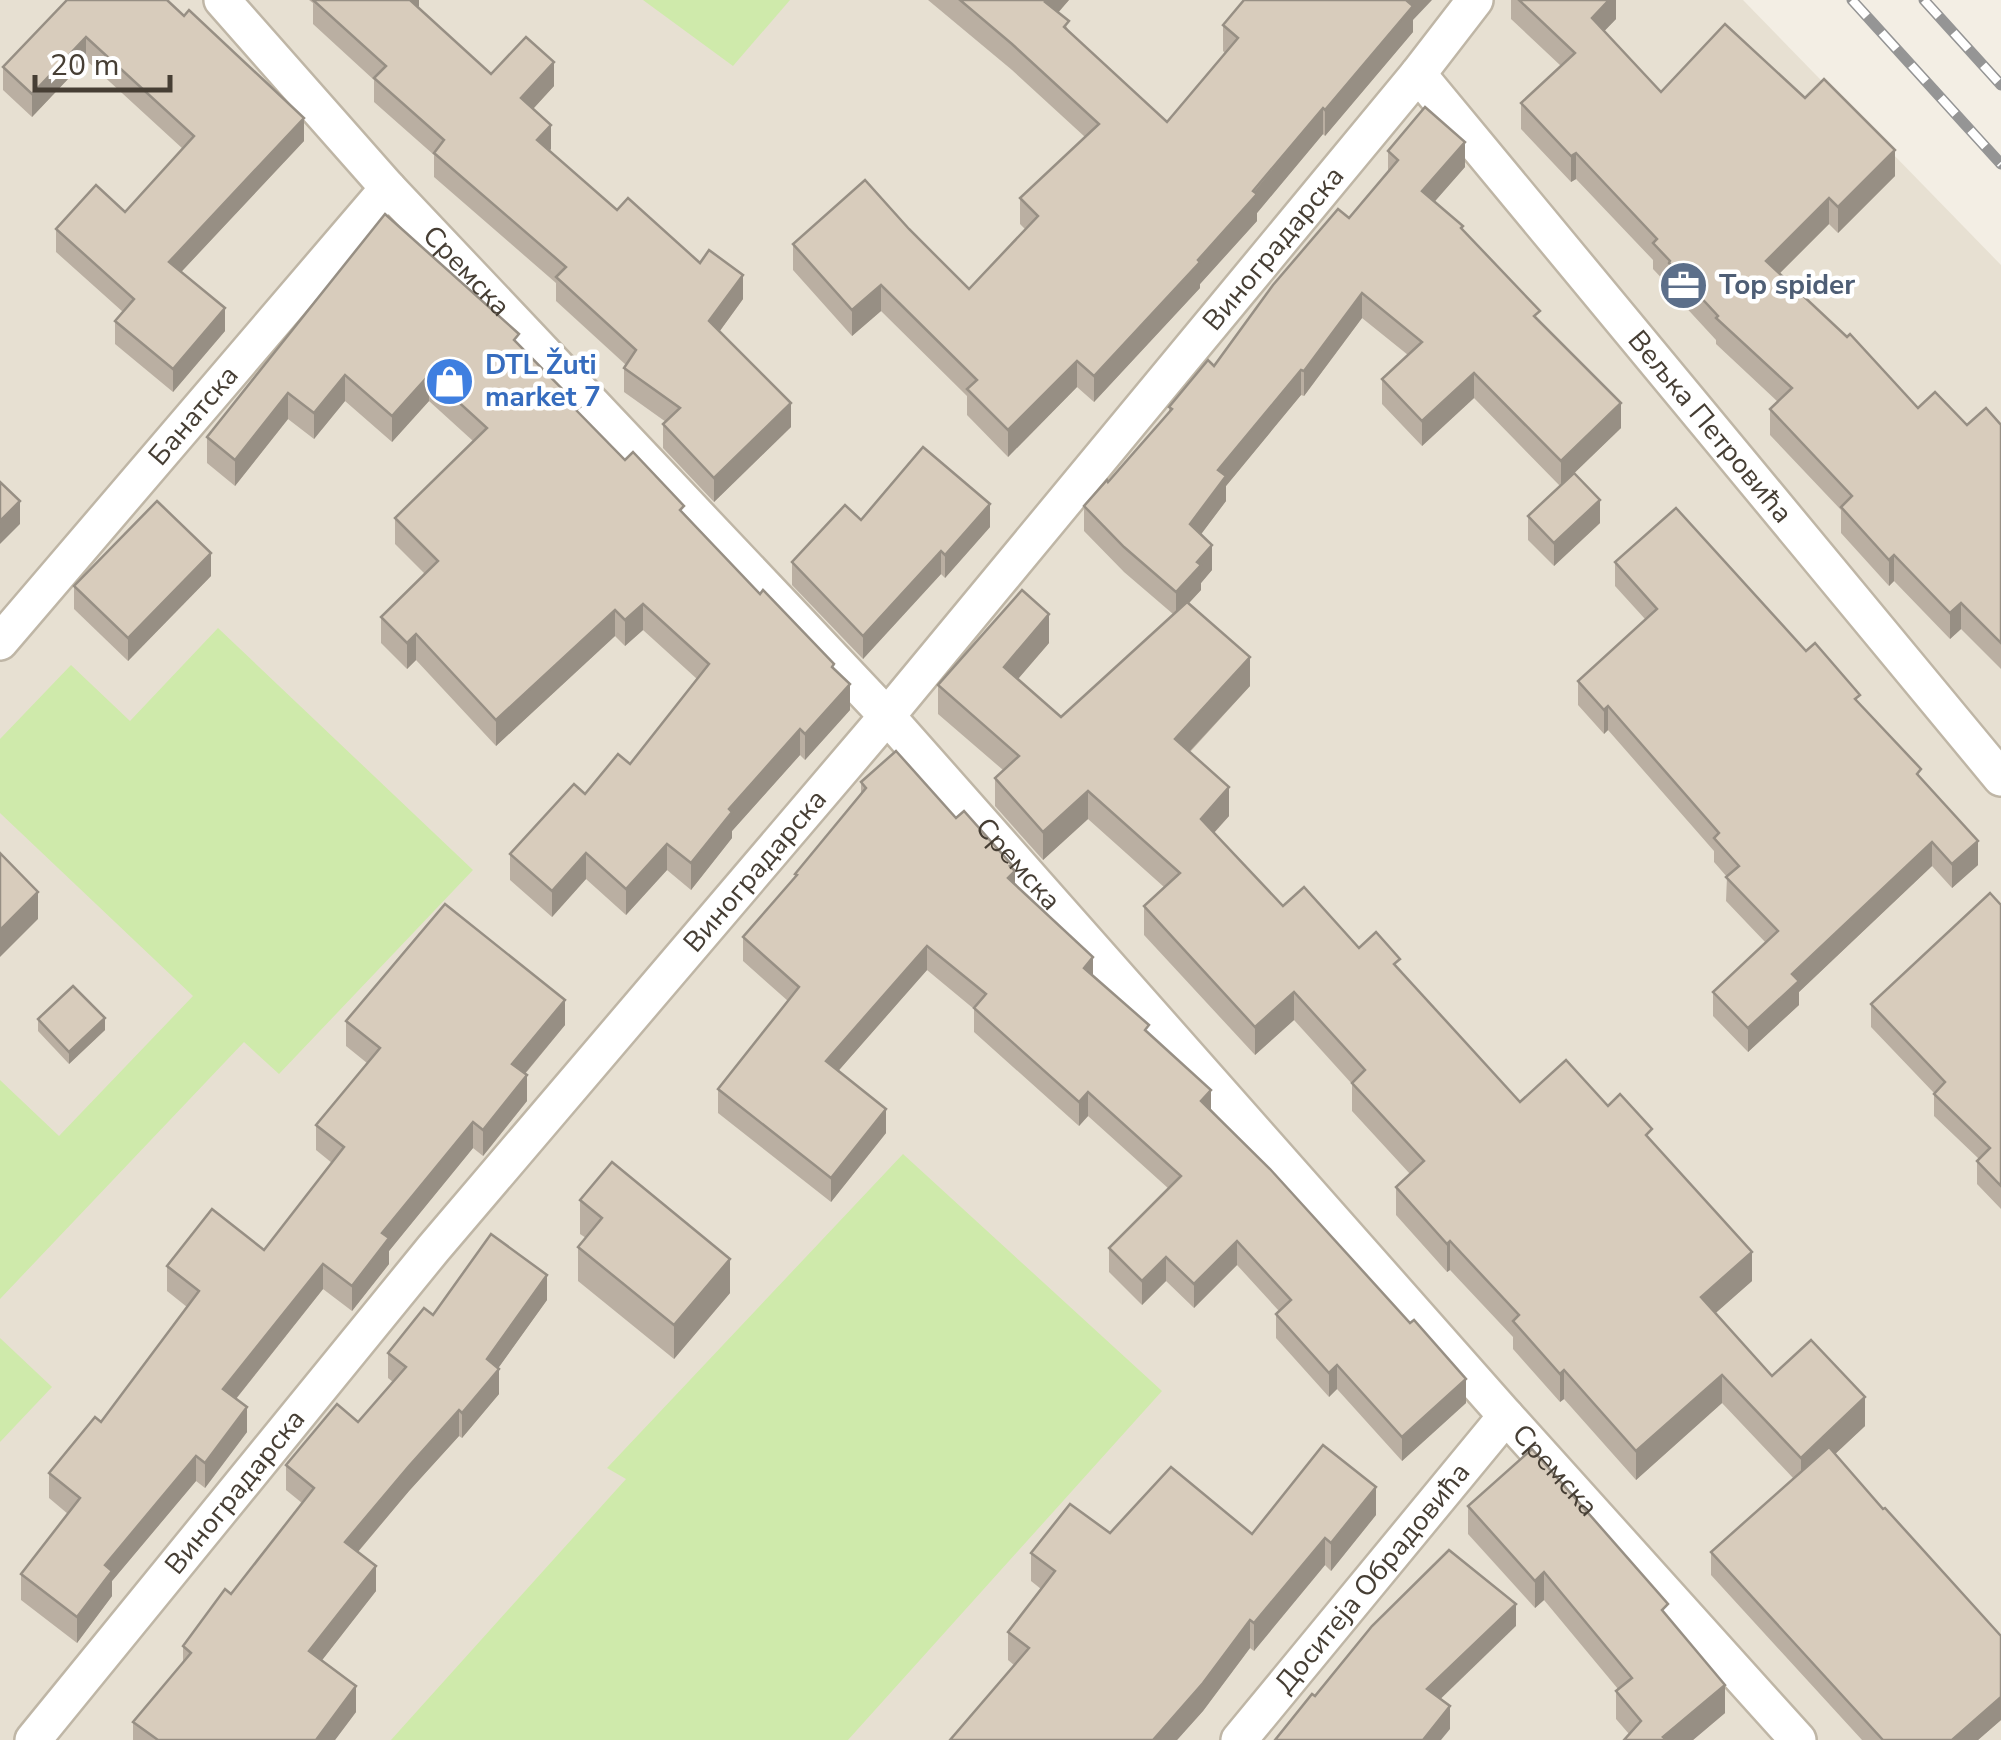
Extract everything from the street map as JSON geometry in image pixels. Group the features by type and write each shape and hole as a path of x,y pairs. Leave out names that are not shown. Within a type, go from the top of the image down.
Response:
{"street":[{"name":"Сремска","path":"222,0 388,188 887,716 1798,1740"},
{"name":"Виноградарска","path":"33,1740 433,1248 887,716 1475,0"},
{"name":"Вељка Петровића","path":"1418,74 2001,778"},
{"name":"Банатска","path":"0,642 388,188"},
{"name":"Доситеја Обрадовића","path":"1239,1740 1506,1416"}],"shaded area":[{"path":"0,0 1743,0 2001,265 2001,1740 0,1740"}],"green space":[{"path":"643,0 790,0 733,66"},
{"path":"218,628 473,870 279,1074 244,1042 0,1299 0,1080 59,1136 193,996 0,813 0,739 71,665 130,721"},
{"path":"903,1154 1162,1391 848,1740 391,1740 626,1479 607,1468"},
{"path":"0,1338 52,1387 0,1442"}],"building":[{"path":"67,0 167,0 184,16 189,10 304,118 169,262 225,308 173,369 115,321 134,299 56,229 96,185 125,212 194,136 86,37 32,94 3,67"},
{"path":"313,0 410,0 491,74 526,37 554,62 521,98 551,125 537,140 617,210 628,198 700,263 709,250 743,275 709,321 791,403 714,478 663,424 680,408 624,368 636,350 556,277 566,267 434,153 444,140 374,78 386,66"},
{"path":"960,0 1047,0 1069,21 1064,27 1167,122 1238,38 1223,25 1244,0 1408,0 1413,6 1253,191 1257,194 1200,262 1094,376 1077,361 1008,430 967,389 977,380 881,285 852,310 793,244 865,180 969,289 1038,216 1020,198 1099,124"},
{"path":"1519,0 1609,0 1592,18 1661,92 1725,24 1805,98 1824,79 1895,150 1838,207 1829,198 1766,261 1847,337 1850,334 1918,408 1935,392 1967,425 1986,408 2001,425 2001,643 1961,603 1950,613 1894,555 1889,560 1841,507 1852,496 1770,409 1792,388 1716,318 1653,243 1657,239 1576,153 1571,156 1521,103 1575,53"},
{"path":"1425,107 1465,142 1422,191 1463,226 1540,311 1534,316 1621,403 1561,461 1474,373 1422,421 1382,379 1422,342 1362,293 1304,371 1218,470 1226,476 1190,524 1212,545 1197,562 1201,565 1176,592 1084,506 1172,409 1169,407 1208,360 1214,366 1273,285 1338,209 1349,218 1398,160 1388,151"},
{"path":"385,214 519,334 514,340 580,407 576,410 625,460 633,452 684,506 680,510 760,594 763,590 850,684 805,734 800,729 729,809 732,812 691,863 667,844 626,889 586,853 552,891 510,854 574,784 585,794 618,754 630,764 709,664 643,604 625,620 615,610 496,720 416,634 407,643 381,617 438,561 395,518 487,428 429,375 392,416 345,375 314,413 288,393 235,460 207,437"},
{"path":"923,447 990,504 863,636 792,562 845,505 861,520"},
{"path":"1574,473 1600,500 1554,543 1528,516"},
{"path":"0,482 20,501 0,521"},
{"path":"157,501 211,553 128,638 74,586"},
{"path":"1676,508 1806,651 1815,643 1860,695 1855,699 1921,769 1917,774 1978,841 1952,864 1932,842 1792,974 1799,981 1748,1028 1713,992 1778,931 1726,877 1739,866 1714,838 1719,833 1608,706 1604,710 1578,681 1657,609 1615,562"},
{"path":"1022,590 1049,614 1004,667 1061,717 1187,602 1250,657 1175,739 1229,787 1201,819 1283,906 1304,887 1359,948 1376,932 1400,959 1394,964 1520,1102 1566,1060 1608,1106 1620,1094 1652,1129 1646,1135 1752,1252 1701,1297 1772,1376 1811,1340 1865,1397 1801,1458 1722,1375 1636,1451 1564,1370 1560,1374 1513,1321 1519,1315 1396,1187 1424,1161 1352,1083 1365,1070 1294,992 1255,1027 1144,906 1180,873 1088,791 1043,832 995,778 1019,756 938,685"},
{"path":"896,751 956,818 964,811 1012,865 1015,871 1008,878 1093,957 1084,968 1149,1025 1145,1030 1211,1090 1201,1101 1270,1169 1410,1323 1414,1320 1466,1379 1402,1437 1337,1365 1329,1373 1276,1314 1291,1300 1237,1241 1194,1284 1166,1257 1142,1281 1109,1248 1181,1176 1088,1092 1079,1102 974,1008 986,994 927,946 826,1061 886,1109 831,1178 718,1089 799,987 743,937 866,788 861,782"},
{"path":"0,853 38,892 0,930"},
{"path":"1990,893 2001,905 2001,1186 1977,1161 1990,1148 1934,1094 1945,1082 1871,1004"},
{"path":"445,904 565,1000 512,1064 527,1075 483,1130 473,1122 382,1233 389,1238 352,1286 323,1264 223,1389 247,1407 205,1463 196,1456 105,1565 112,1571 77,1617 21,1574 80,1498 49,1473 95,1417 101,1422 199,1291 167,1266 212,1209 264,1250 344,1147 316,1125 380,1048 346,1021"},
{"path":"73,986 105,1018 69,1052 38,1019"},
{"path":"612,1162 730,1259 674,1325 578,1247 602,1218 580,1200"},
{"path":"491,1234 547,1275 487,1359 499,1369 345,1542 376,1566 309,1651 356,1686 316,1740 158,1740 133,1722 191,1653 183,1646 225,1589 231,1594 314,1488 286,1465 337,1404 358,1422 406,1367 388,1353 424,1308 433,1315"},
{"path":"1323,1445 1376,1487 1331,1543 1325,1538 1254,1623 1250,1620 1203,1683 1153,1740 950,1740 1029,1648 1008,1632 1055,1571 1031,1553 1070,1504 1110,1533 1171,1467 1252,1534"},
{"path":"1829,1447 2001,1636 2001,1697 1952,1740 1883,1740 1711,1552"},
{"path":"1532,1449 1668,1604 1662,1610 1725,1685 1663,1737 1667,1740 1624,1740 1641,1721 1616,1691 1632,1678 1544,1572 1535,1581 1468,1506"},
{"path":"1449,1550 1516,1604 1427,1689 1450,1706 1423,1740 1275,1740 1372,1626"}],"railway":[{"path":"1852,0 2001,164"},
{"path":"1924,0 2001,85"}],"place":[{"name":"Top spider","path":"1684,285"},
{"name":"DTL Žuti market 7","path":"450,381"}]}
